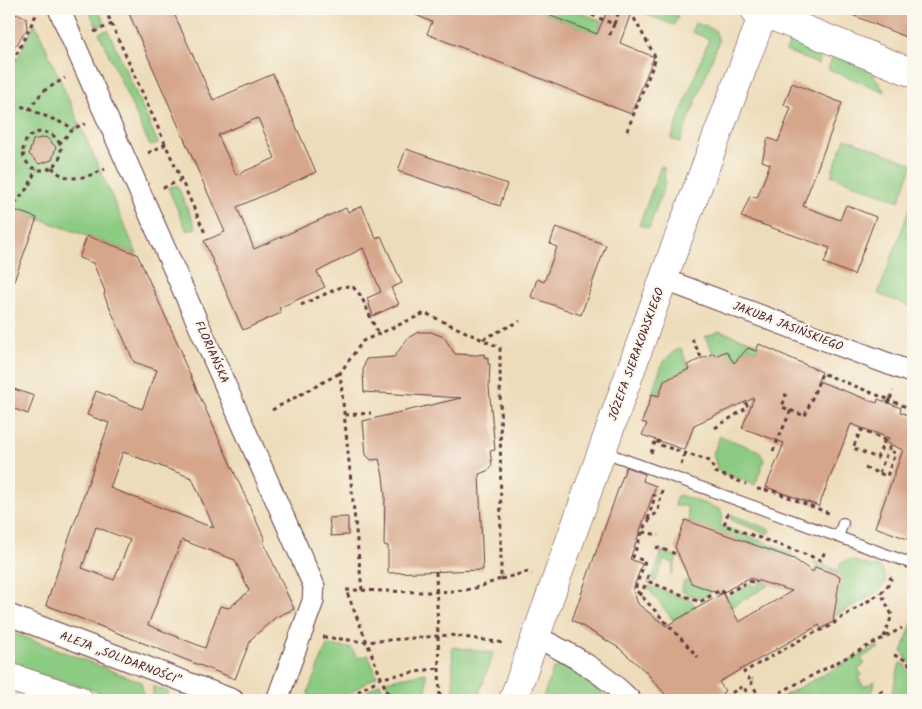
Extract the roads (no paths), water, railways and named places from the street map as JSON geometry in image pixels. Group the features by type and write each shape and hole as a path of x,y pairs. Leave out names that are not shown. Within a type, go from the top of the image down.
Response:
{"street":[{"name":"FLORIAŃSKA","path":"59,9 314,586 313,601 277,700"},
{"path":"761,10 913,73"},
{"name":"JÓZEFA SIERAKOWSKIEGO","path":"514,700 663,279 761,10"},
{"name":"JAKUBA JASIŃSKIEGO","path":"663,279 913,373"},
{"name":"ALEJA „SOLIDARNOŚCI”","path":"9,615 233,700"},
{"path":"536,637 588,664 614,683 630,700"},
{"path":"18,680 79,700"}],"lane":[{"path":"602,451 913,564"},
{"path":"838,536 843,523"},
{"path":"18,680 56,700"}],"tram line":[{"path":"9,696 20,700"}]}
